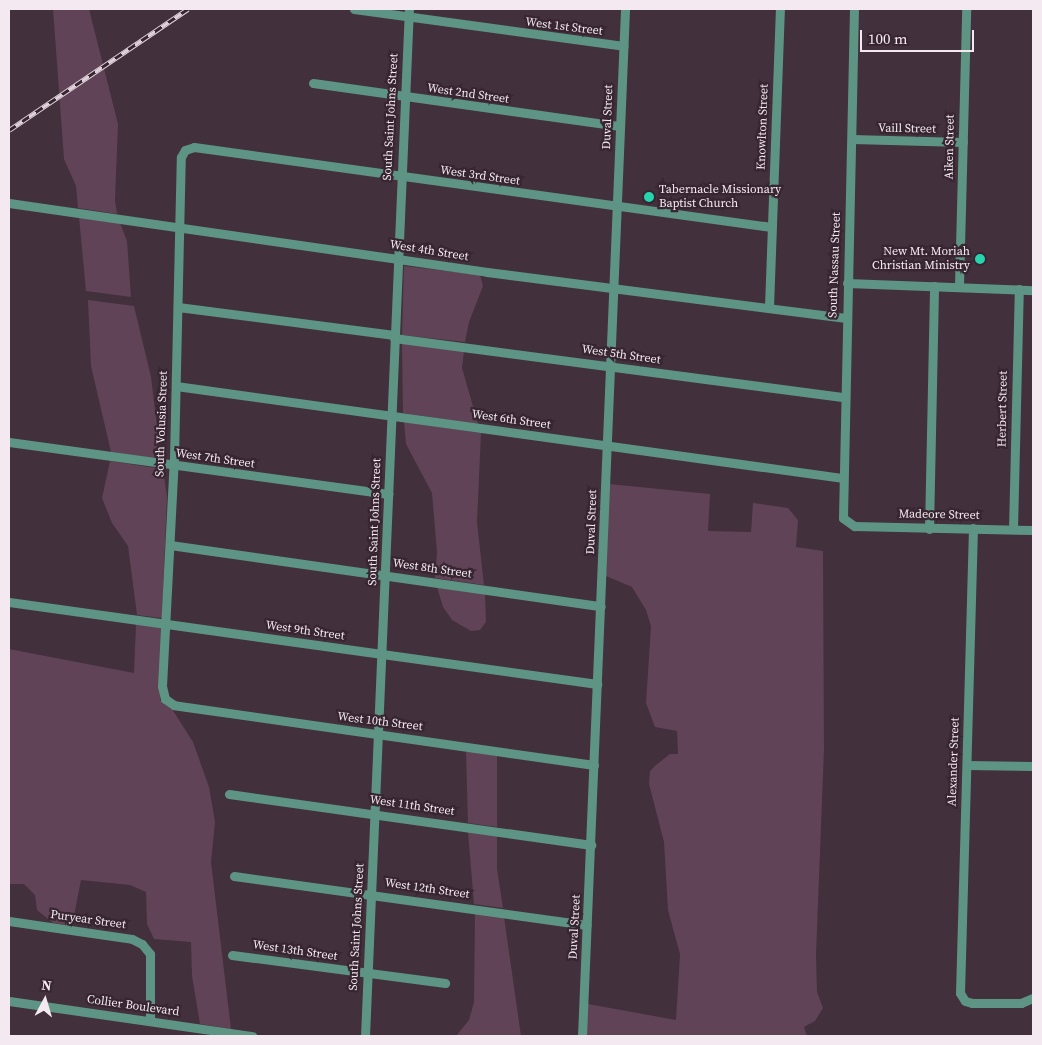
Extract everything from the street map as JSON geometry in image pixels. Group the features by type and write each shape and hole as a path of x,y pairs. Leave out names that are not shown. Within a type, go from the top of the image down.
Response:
{"street":[{"name":"West 1st Street","path":"354,9 409,13 623,46"},
{"name":"Duval Street","path":"582,1036 625,9"},
{"name":"Knowlton Street","path":"769,307 780,9"},
{"name":"South Nassau Street","path":"846,522 842,513 842,478 854,9"},
{"name":"Aiken Street","path":"959,285 966,9"},
{"name":"South Saint Johns Street","path":"365,1036 392,416 396,258 409,13"},
{"name":"West 2nd Street","path":"313,83 404,98 620,126"},
{"name":"Vaill Street","path":"852,139 963,142"},
{"name":"West 3rd Street","path":"185,150 194,147 617,208 771,227"},
{"name":"South Volusia Street","path":"165,699 162,686 176,386 181,227 181,157 185,150"},
{"name":"West 4th Street","path":"9,203 396,258 846,318"},
{"path":"847,283 959,285 1033,290"},
{"path":"929,529 934,286"},
{"name":"Herbert Street","path":"1013,529 1019,289"},
{"name":"West 5th Street","path":"178,307 844,397"},
{"name":"West 6th Street","path":"176,386 842,478"},
{"name":"West 7th Street","path":"9,442 388,494"},
{"name":"Madeore Street","path":"846,522 854,526 1033,530"},
{"name":"Alexander Street","path":"973,528 961,996 972,1003 1021,1003 1033,999"},
{"name":"West 8th Street","path":"170,545 601,606"},
{"name":"West 9th Street","path":"9,602 597,684"},
{"name":"West 10th Street","path":"165,699 174,705 594,765"},
{"path":"968,765 1033,766"},
{"name":"West 11th Street","path":"229,794 591,845"},
{"name":"West 12th Street","path":"234,876 371,893 587,925"},
{"name":"Puryear Street","path":"9,921 132,939 142,944 150,954 150,1021"},
{"name":"West 13th Street","path":"232,955 445,983"},
{"name":"Collier Boulevard","path":"9,1001 253,1036"}],"shaded area":[{"path":"53,9 89,9 118,124 115,200 117,214 78,208 76,186 64,159"},
{"path":"79,217 120,223 127,241 131,297 86,291"},
{"path":"404,266 480,275 483,286 469,322 465,342 402,335"},
{"path":"88,300 134,306 151,377 161,460 111,452 91,366"},
{"path":"402,343 464,351 462,368 478,424 403,413"},
{"path":"404,422 481,433 477,522 484,585 435,578 437,552 432,493 406,444"},
{"path":"110,461 163,469 167,497 162,618 137,615 128,546 112,523 102,498"},
{"path":"609,484 710,494 708,531 751,532 753,503 788,508 798,520 796,547 823,551 824,749 816,955 817,992 823,1008 815,1021 804,1027 807,1036 586,1036 588,1004 676,1020 680,954 668,910 664,842 649,784 650,771 670,754 678,754 677,731 655,727 646,703 651,626 646,610 632,587 606,576"},
{"path":"437,587 485,594 486,622 480,630 471,631 452,620 443,607"},
{"path":"136,624 162,627 160,700 172,709 193,742 209,787 215,822 211,862 231,1029 200,1024 192,976 191,942 154,939 147,924 146,892 130,885 81,880 72,926 53,923 37,910 35,895 24,884 9,884 9,649 134,673"},
{"path":"466,751 497,756 497,827 468,823"},
{"path":"468,832 497,836 497,869 503,908 474,904"},
{"path":"475,913 504,917 521,1036 456,1036 469,1020 474,1002"}],"railway":[{"path":"9,130 188,9"}],"place":[{"name":"Tabernacle Missionary Baptist Church","path":"649,197"},
{"name":"New Mt. Moriah Christian Ministry","path":"980,259"}]}
